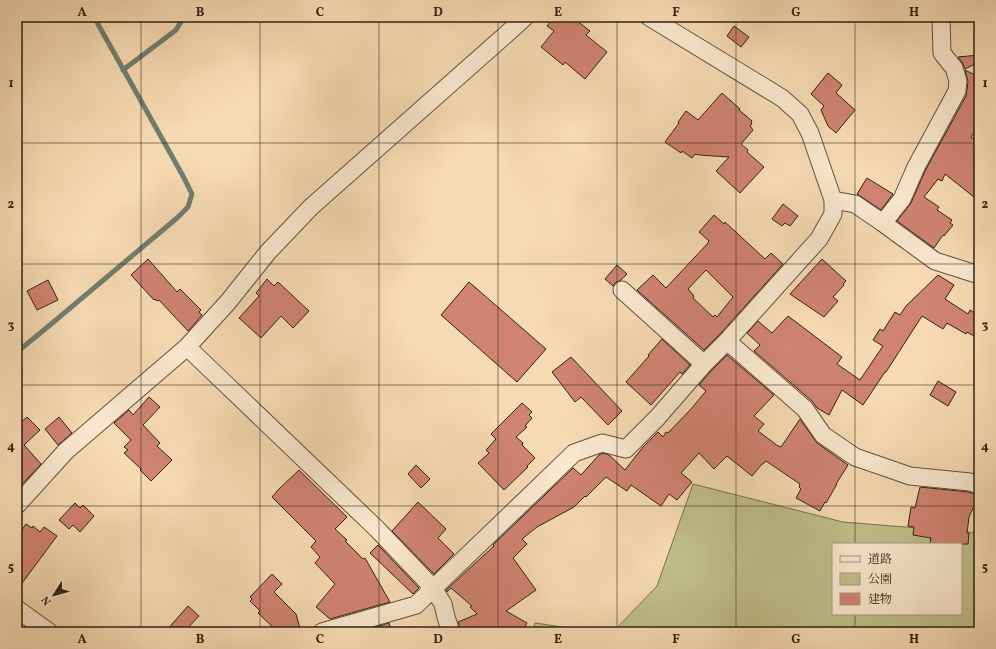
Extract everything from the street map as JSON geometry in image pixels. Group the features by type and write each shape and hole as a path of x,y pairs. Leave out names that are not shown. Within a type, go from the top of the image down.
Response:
{"street":[{"path":"17,505 66,451 187,347 228,302 268,252 311,207 525,17"},
{"path":"322,632 416,605 574,453 602,443 626,449 657,418 704,364 727,341 819,239 833,214 833,200 810,132 800,114 782,98 649,17"},
{"path":"882,223 902,199 916,167 957,91 958,81 954,68 942,52 941,17"},
{"path":"833,200 854,204 935,261 979,275"},
{"path":"622,290 704,364"},
{"path":"727,341 805,409 823,436 854,457 910,476 970,482 979,485"},
{"path":"187,347 377,529 433,588 443,604 452,632"},
{"path":"17,609 49,632"}],"green space":[{"path":"693,484 843,522 979,533 979,632 613,632 657,586"},
{"path":"535,623 597,632 532,632"}],"building":[{"path":"554,17 572,17 590,31 586,35 607,52 585,79 565,62 563,65 541,47 554,31 547,26"},
{"path":"734,26 749,37 741,47 727,36"},
{"path":"979,55 979,62 965,69 958,57"},
{"path":"965,70 979,77 979,125 971,137 979,142 979,148 974,156 979,159 979,201 945,174 942,181 938,179 924,197 939,207 937,210 952,220 950,223 953,225 944,236 943,235 934,248 897,221 911,203 925,171 966,96 968,82"},
{"path":"828,73 842,85 836,93 855,110 836,133 828,126 821,110 824,106 811,94"},
{"path":"722,93 752,121 750,126 753,130 741,144 748,150 747,152 764,167 740,193 716,171 729,157 695,154 692,158 682,151 681,153 665,142 686,111 698,120"},
{"path":"867,178 893,194 881,210 857,194"},
{"path":"783,204 798,216 790,226 785,223 782,226 772,219"},
{"path":"714,215 724,224 725,222 765,259 771,253 783,264 704,350 637,290 653,275 666,288 708,243 709,241 699,232","holes":["706,270 733,297 717,317 715,315 713,317 693,298 694,296 688,289"]},
{"path":"148,259 177,292 180,289 201,310 199,312 202,315 188,331 159,300 154,300 131,275"},
{"path":"822,259 846,281 833,297 838,301 824,317 790,294"},
{"path":"617,265 627,274 613,286 605,279"},
{"path":"938,275 954,285 945,299 968,314 970,310 979,316 979,339 967,332 966,334 947,323 943,329 922,316 863,405 842,390 829,415 817,408 812,401 754,351 760,345 747,333 758,321 772,333 788,316 842,357 837,364 860,380 883,346 873,340 880,329 883,331 895,312 900,315 906,306"},
{"path":"267,279 274,286 278,282 309,311 293,328 281,316 261,338 239,318 259,296 256,293"},
{"path":"48,280 58,300 37,310 27,291"},
{"path":"469,282 546,349 517,382 441,315"},
{"path":"662,339 690,365 682,374 680,372 651,405 626,382"},
{"path":"727,355 774,395 754,416 764,424 758,431 781,447 800,419 817,443 848,465 820,511 796,498 801,489 799,487 800,484 766,461 752,476 727,456 714,469 699,453 681,473 692,482 677,500 669,494 661,506 631,485 627,491 606,477 574,507 537,527 522,539 527,544 513,558 536,590 506,611 527,623 522,632 461,632 458,622 477,614 470,607 472,606 451,588 447,592 446,590 494,546 493,545 573,468 581,475 599,455 603,453 609,455 625,470 643,447 658,432 663,437 666,432 668,433 691,409 706,391 699,385"},
{"path":"571,357 622,411 608,425 581,397 575,402 552,372"},
{"path":"938,381 956,392 948,406 930,395"},
{"path":"149,397 160,407 143,425 160,443 157,446 172,460 151,481 124,453 128,450 124,447 131,440 114,423 129,410 133,415"},
{"path":"522,403 532,412 529,415 532,418 525,426 527,427 516,437 535,458 527,466 528,467 504,490 478,463 489,453 486,450 496,439 491,434"},
{"path":"27,417 40,430 24,445 41,464 17,490 17,426"},
{"path":"59,417 72,433 58,445 45,429"},
{"path":"416,465 430,479 421,488 408,474"},
{"path":"299,470 347,517 335,529 347,540 345,541 363,559 365,558 390,602 330,619 316,607 335,584 315,563 320,557 311,547 316,541 272,497"},
{"path":"920,487 968,492 979,495 969,517 967,533 969,533 968,544 930,543 931,538 913,535 914,527 908,526 911,507 915,508"},
{"path":"418,502 446,529 438,538 454,554 434,574 392,531"},
{"path":"75,503 80,508 83,505 94,516 80,532 73,525 69,529 59,520"},
{"path":"26,524 32,528 33,526 40,532 44,527 57,536 17,590 17,537"},
{"path":"378,545 419,588 413,594 370,553"},
{"path":"272,574 282,584 274,592 296,614 301,632 278,632 258,613 260,611 250,601 252,599 250,597"},
{"path":"188,606 199,616 184,632 165,632"},
{"path":"389,623 392,632 358,632"}],"waterway":[{"path":"17,352 177,218 188,207 192,194 94,17"},
{"path":"123,70 176,30 184,17"}]}
